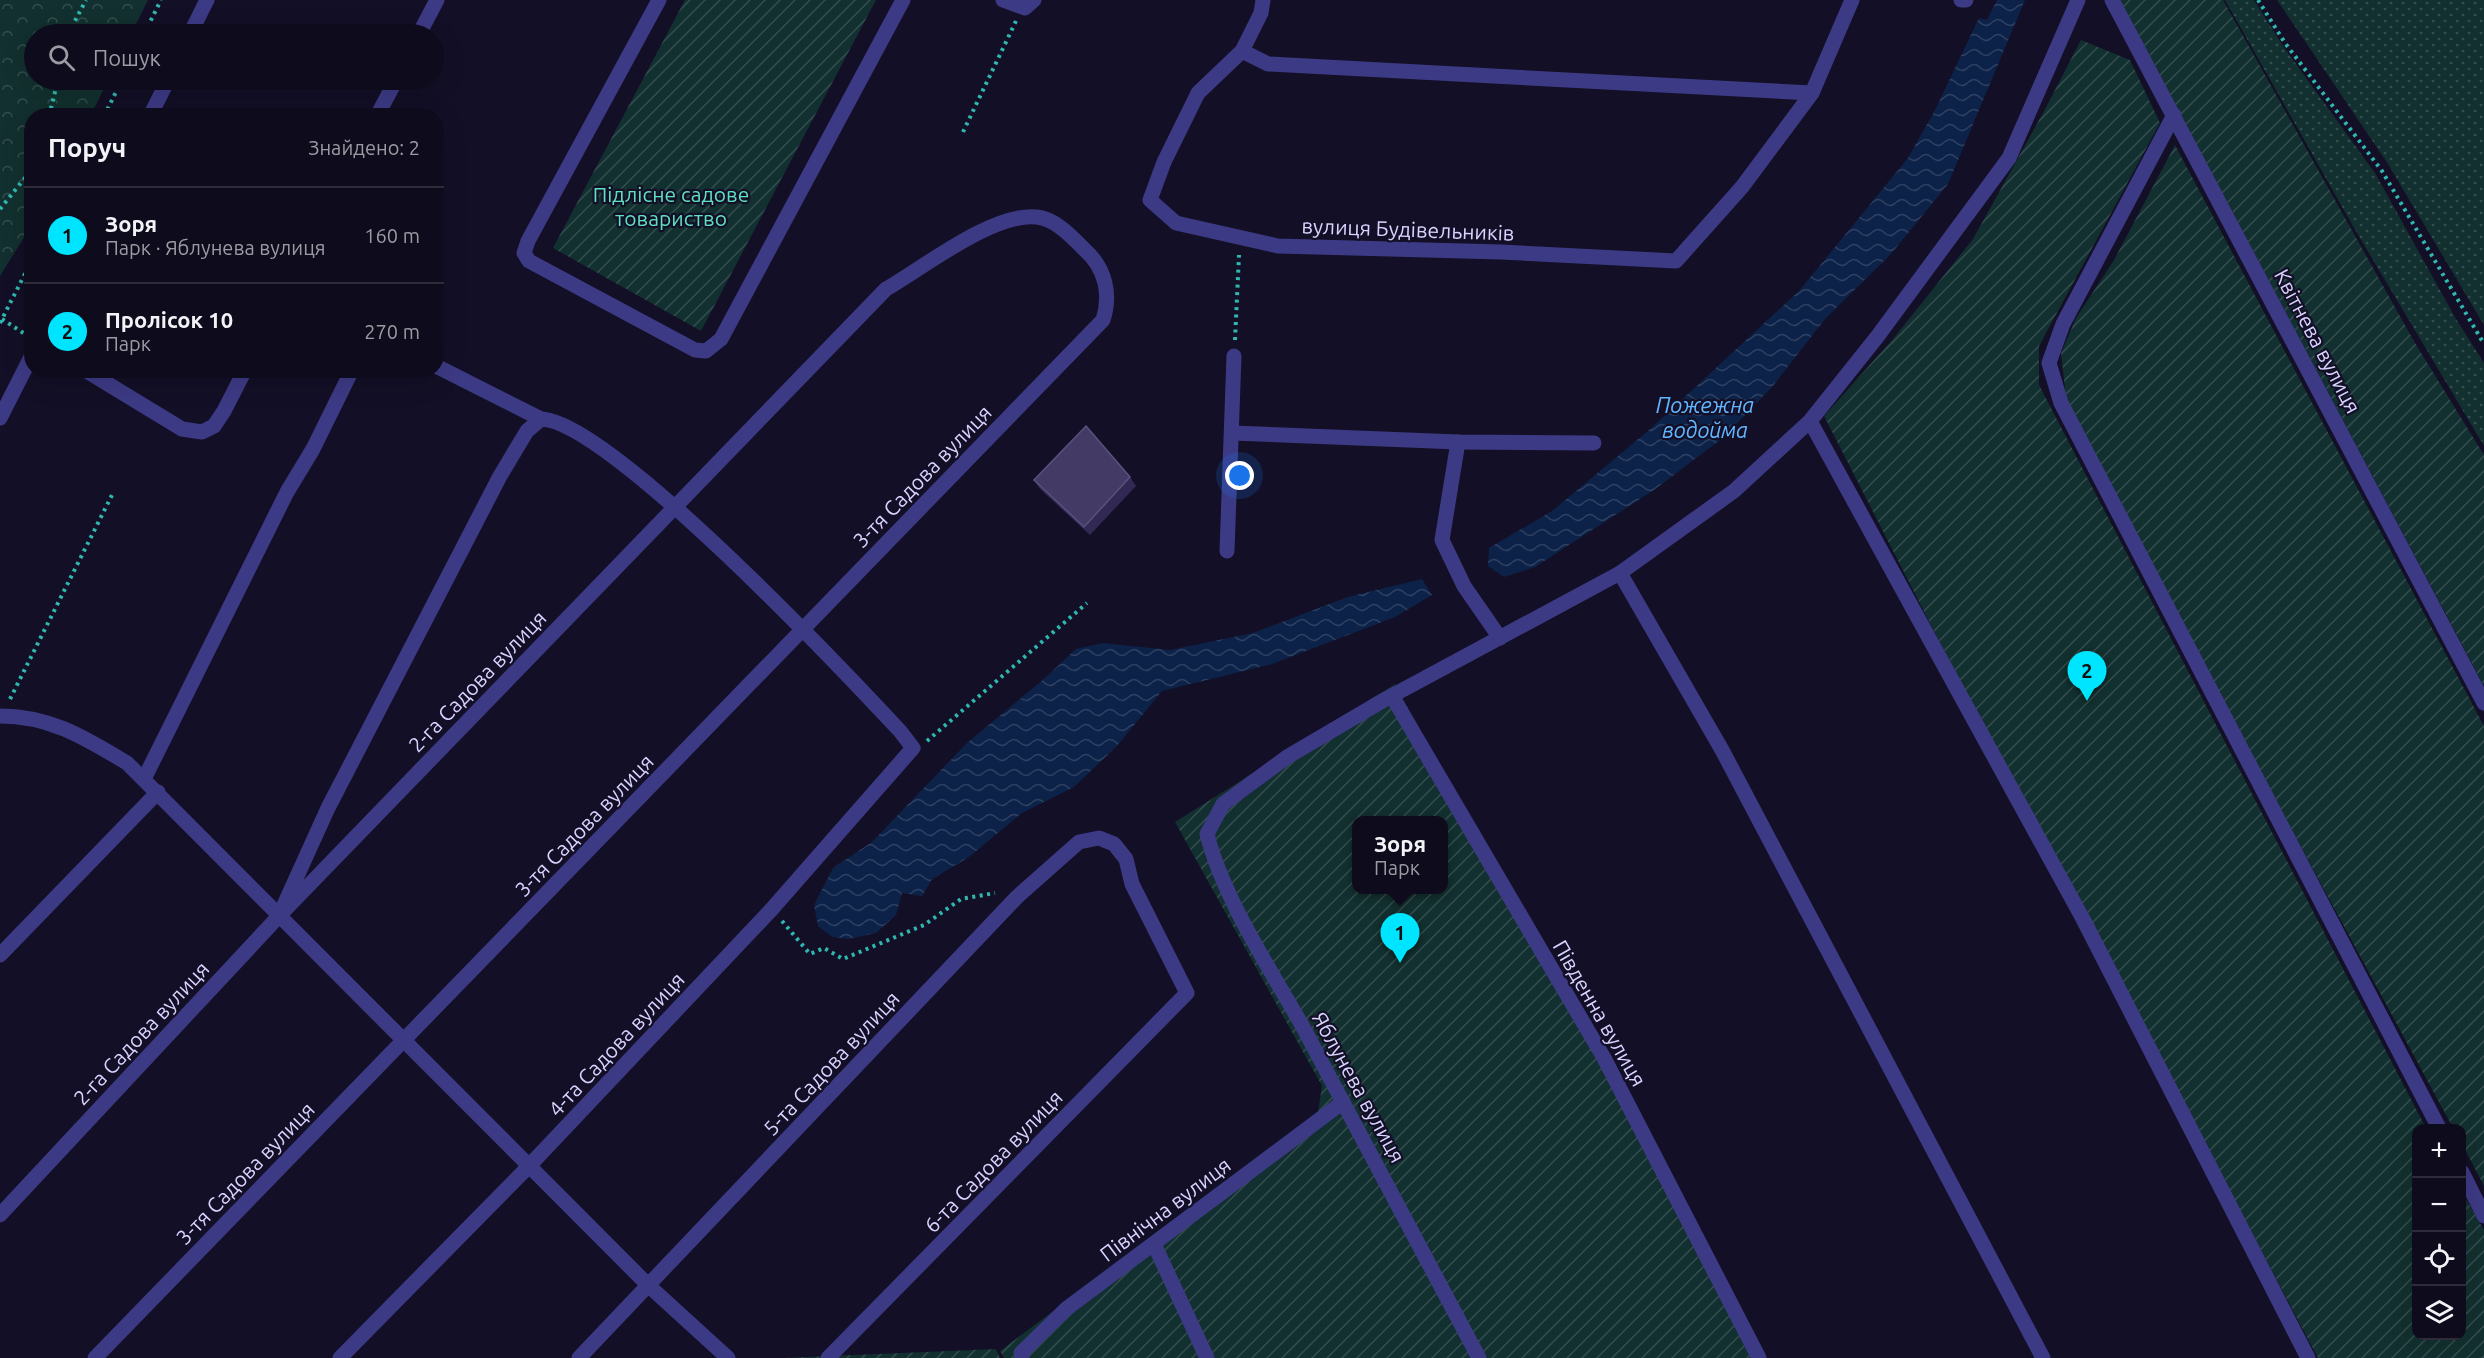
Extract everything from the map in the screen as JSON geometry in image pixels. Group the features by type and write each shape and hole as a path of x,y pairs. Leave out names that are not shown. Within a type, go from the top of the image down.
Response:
{"street":[{"path":"195,24 207,0"},
{"path":"424,24 437,0"},
{"path":"659,0 528,241 525,253 529,261 695,350 706,351 721,339 903,0"},
{"path":"1003,0 1030,4"},
{"path":"1263,0 1261,13 1242,51 1268,64 1812,93 1852,0"},
{"path":"1961,0 1966,0"},
{"path":"1392,696 1620,573 1734,491 1810,421 1877,337 2009,158 2078,0"},
{"name":"Квітнева вулиця","path":"2112,0 2484,703"},
{"name":"вулиця Будівельників","path":"1242,51 1198,93 1164,162 1150,200 1176,223 1278,246 1501,252 1676,261 1742,187 1812,93"},
{"path":"154,108 163,90"},
{"path":"381,108 391,90"},
{"path":"2174,115 2063,324 2049,363 2061,403 2437,1124"},
{"name":"3-тя Садова вулиця","path":"95,1358 1102,320 1108,304 1106,280 1088,252 1059,226 1037,217 1018,219"},
{"name":"2-га Садова вулиця","path":"0,1215 279,916 886,290 954,245 982,231 1018,219"},
{"path":"1227,551 1234,356"},
{"path":"444,370 541,418 551,419 598,446 675,507 803,628 900,731 913,748"},
{"path":"0,418 24,371"},
{"path":"98,378 182,429 202,432 214,426 241,378"},
{"path":"144,779 287,492 313,449 348,378"},
{"path":"279,916 328,808 500,476 527,431 541,418"},
{"path":"1810,421 2083,919 2308,1358"},
{"path":"1232,433 1458,442 1594,443"},
{"path":"1458,442 1442,540 1464,586 1500,638"},
{"path":"1620,573 1727,760 2043,1358"},
{"name":"Яблунева вулиця","path":"1392,696 1287,757 1223,804 1207,834 1213,858 1244,920 1479,1358"},
{"name":"Південна вулиця","path":"1392,696 1604,1058 1759,1358"},
{"path":"1,716 44,720 84,737 127,763 649,1286 728,1358"},
{"name":"4-та Садова вулиця","path":"340,1358 530,1166 771,910 913,748"},
{"path":"0,955 158,792"},
{"name":"5-та Садова вулиця","path":"579,1358 1017,897 1079,842 1099,838 1114,844 1126,859 1132,884 1187,993"},
{"name":"6-та Садова вулиця","path":"828,1358 1187,993"},
{"name":"Північна вулиця","path":"1022,1358 1021,1353 1066,1309 1343,1102"},
{"path":"2465,1178 2484,1216"},
{"path":"1154,1244 1207,1358"}],"path":[{"path":"73,24 86,0"},
{"path":"149,24 161,0"},
{"path":"2258,0 2285,43 2382,171 2484,344"},
{"path":"963,132 1017,18 1030,4"},
{"path":"51,108 56,90"},
{"path":"108,108 117,90"},
{"path":"0,209 24,179"},
{"path":"1234,356 1240,237"},
{"path":"24,275 0,320 24,334"},
{"path":"1,716 112,495"},
{"path":"913,748 929,740 1087,603"},
{"path":"771,910 810,954 824,948 843,959 924,925 961,900 983,894 1006,893 1017,897"}],"green space":[{"path":"0,0 148,0 136,24 24,24 24,90 103,90 94,108 24,108 24,237 0,276"},
{"name":"Підлісне садове товариство","path":"685,0 876,0 701,331 553,248"},
{"path":"2120,0 2223,0 2415,343 2484,455 2484,686"},
{"path":"2225,0 2254,0 2283,46 2375,173 2456,319 2484,363 2484,446 2354,228"},
{"path":"2277,0 2484,0 2484,325 2388,164"},
{"path":"2081,40 2130,60 2160,123 2039,346 2039,385 2424,1124 2412,1124 2412,1340 2466,1340 2466,1199 2484,1230 2484,1358 2318,1358 1934,631 1824,416 1893,339 1973,239"},
{"path":"2175,145 2484,726 2484,1186 2466,1152 2466,1124 2451,1124 2254,760 2066,398 2061,353 2076,318 2114,260"},
{"path":"1395,684 1761,1358 1004,1358 1000,1351 1318,1112 1322,1086 1175,822"},
{"path":"996,1349 1000,1358 783,1358"}],"water":[{"name":"Пожежна водойма","path":"1997,0 2025,0 1948,184 1891,254 1825,319 1772,387 1724,437 1654,490 1535,567 1504,577 1488,566 1489,548 1552,511 1649,430 1799,291 1908,158 1935,110 1979,18 1987,20"},
{"path":"1422,579 1432,595 1395,617 1272,664 1162,691 1117,746 1074,787 1022,813 969,857 932,879 922,896 902,893 896,915 876,933 849,939 832,937 818,926 814,905 833,868 872,842 967,743 1076,649 1103,643 1170,650 1253,633 1348,597"}],"building":[{"path":"1086,426 1130,477 1084,527 1034,480"}],"place":[{"name":"Пролісок 10","path":"2087,701"},
{"name":"Зоря","path":"1400,963"}]}
